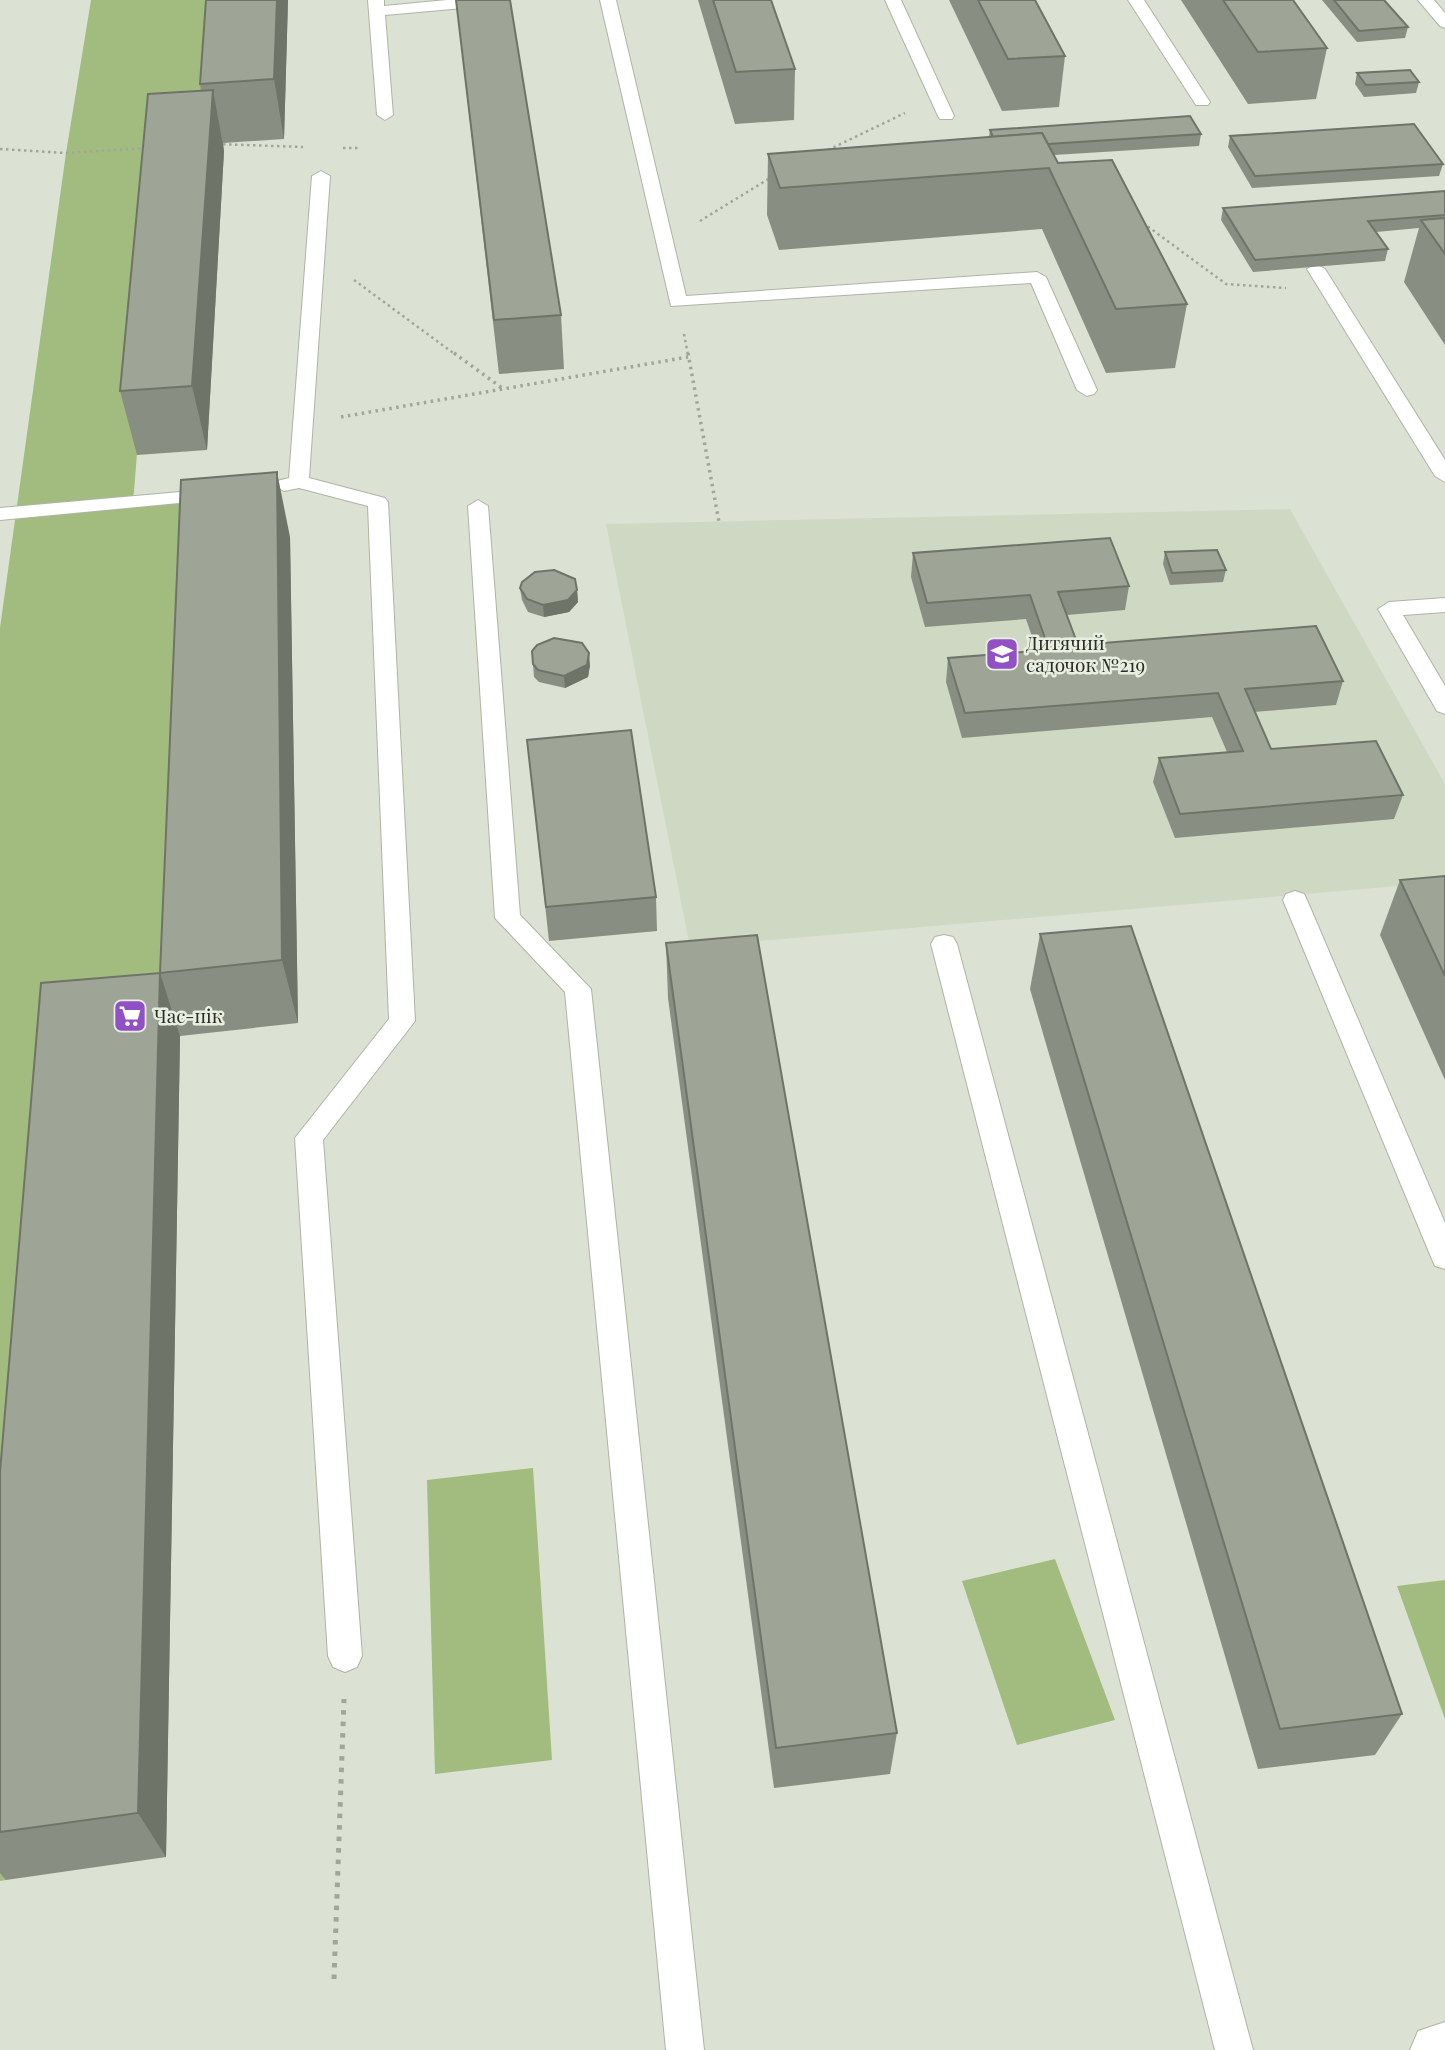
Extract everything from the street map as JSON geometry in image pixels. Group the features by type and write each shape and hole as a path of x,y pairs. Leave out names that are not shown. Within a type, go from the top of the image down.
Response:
{"street":[{"path":"1437,2050 1445,2049"}],"lane":[{"path":"386,115 377,6 498,0"},
{"path":"608,0 678,302 1037,277 1087,390"},
{"path":"893,0 946,116"},
{"path":"1136,0 1202,102"},
{"path":"1426,0 1445,23"},
{"path":"299,482 321,176"},
{"path":"1316,269 1445,476"},
{"path":"260,488 299,482 378,502 402,1021 309,1138 345,1656"},
{"path":"0,514 133,504 235,492"},
{"path":"478,506 508,918 578,989 685,2050"},
{"path":"1445,605 1389,609 1445,706"},
{"path":"1295,900 1445,1257"},
{"path":"944,944 1234,2050"}],"path":[{"path":"828,150 937,97"},
{"path":"211,144 306,147"},
{"path":"321,176 360,148 333,147"},
{"path":"0,149 66,153 148,148"},
{"path":"664,243 781,173"},
{"path":"1138,219 1226,284 1330,291"},
{"path":"316,253 503,389"},
{"path":"678,302 719,522"},
{"path":"303,425 688,358"},
{"path":"334,1979 345,1656"}],"shaded area":[{"name":"Дитячий садочок №219","path":"1290,509 1445,784 1445,882 690,947 606,524"}],"green space":[{"path":"91,0 222,0 211,144 162,147 133,503 196,497 180,1036 6,1880 0,1881 0,628 66,153"},
{"path":"533,1468 552,1760 435,1774 427,1480"},
{"path":"1055,1559 1115,1720 1017,1745 962,1581"},
{"path":"1445,1580 1445,1719 1397,1586"}],"building":[{"path":"206,0 277,0 274,79 200,84"},
{"path":"456,0 510,0 561,315 494,320"},
{"path":"713,0 771,0 795,69 736,72"},
{"path":"978,0 1035,0 1065,56 1008,59"},
{"path":"1223,0 1293,0 1327,48 1258,52"},
{"path":"1334,0 1384,0 1408,27 1359,31"},
{"path":"1410,70 1419,82 1366,85 1357,73"},
{"path":"213,90 192,386 120,391 148,94"},
{"path":"1190,116 1201,134 1048,144 1042,133 993,137 990,130"},
{"path":"1414,124 1443,164 1255,176 1230,136"},
{"path":"1042,133 1058,163 1112,160 1187,304 1116,309 1049,168 780,188 768,154"},
{"path":"1445,191 1445,215 1368,221 1388,249 1255,260 1223,208"},
{"path":"1445,218 1445,254 1421,220"},
{"path":"277,472 282,960 160,973 181,480"},
{"path":"1110,538 1129,586 1058,592 1078,645 1316,626 1343,681 1245,689 1271,749 1376,741 1403,795 1180,814 1159,758 1243,751 1218,693 965,713 948,658 1049,650 1030,595 927,603 913,553"},
{"path":"1217,550 1226,570 1172,573 1165,552"},
{"path":"554,570 575,579 577,590 568,600 543,605 527,599 520,588 522,582 535,572"},
{"path":"554,638 582,643 589,653 587,665 564,676 538,670 533,664 532,651 537,645"},
{"path":"631,730 656,897 546,907 527,740"},
{"path":"1445,876 1445,976 1400,880"},
{"path":"1131,926 1402,1714 1280,1729 1040,934"},
{"path":"757,935 897,1733 776,1748 666,943"},
{"path":"160,973 138,1813 0,1832 0,1472 41,983"}],"place":[{"name":"Дитячий садочок №219","path":"1002,654"},
{"name":"Час-пік","path":"130,1016"}]}
